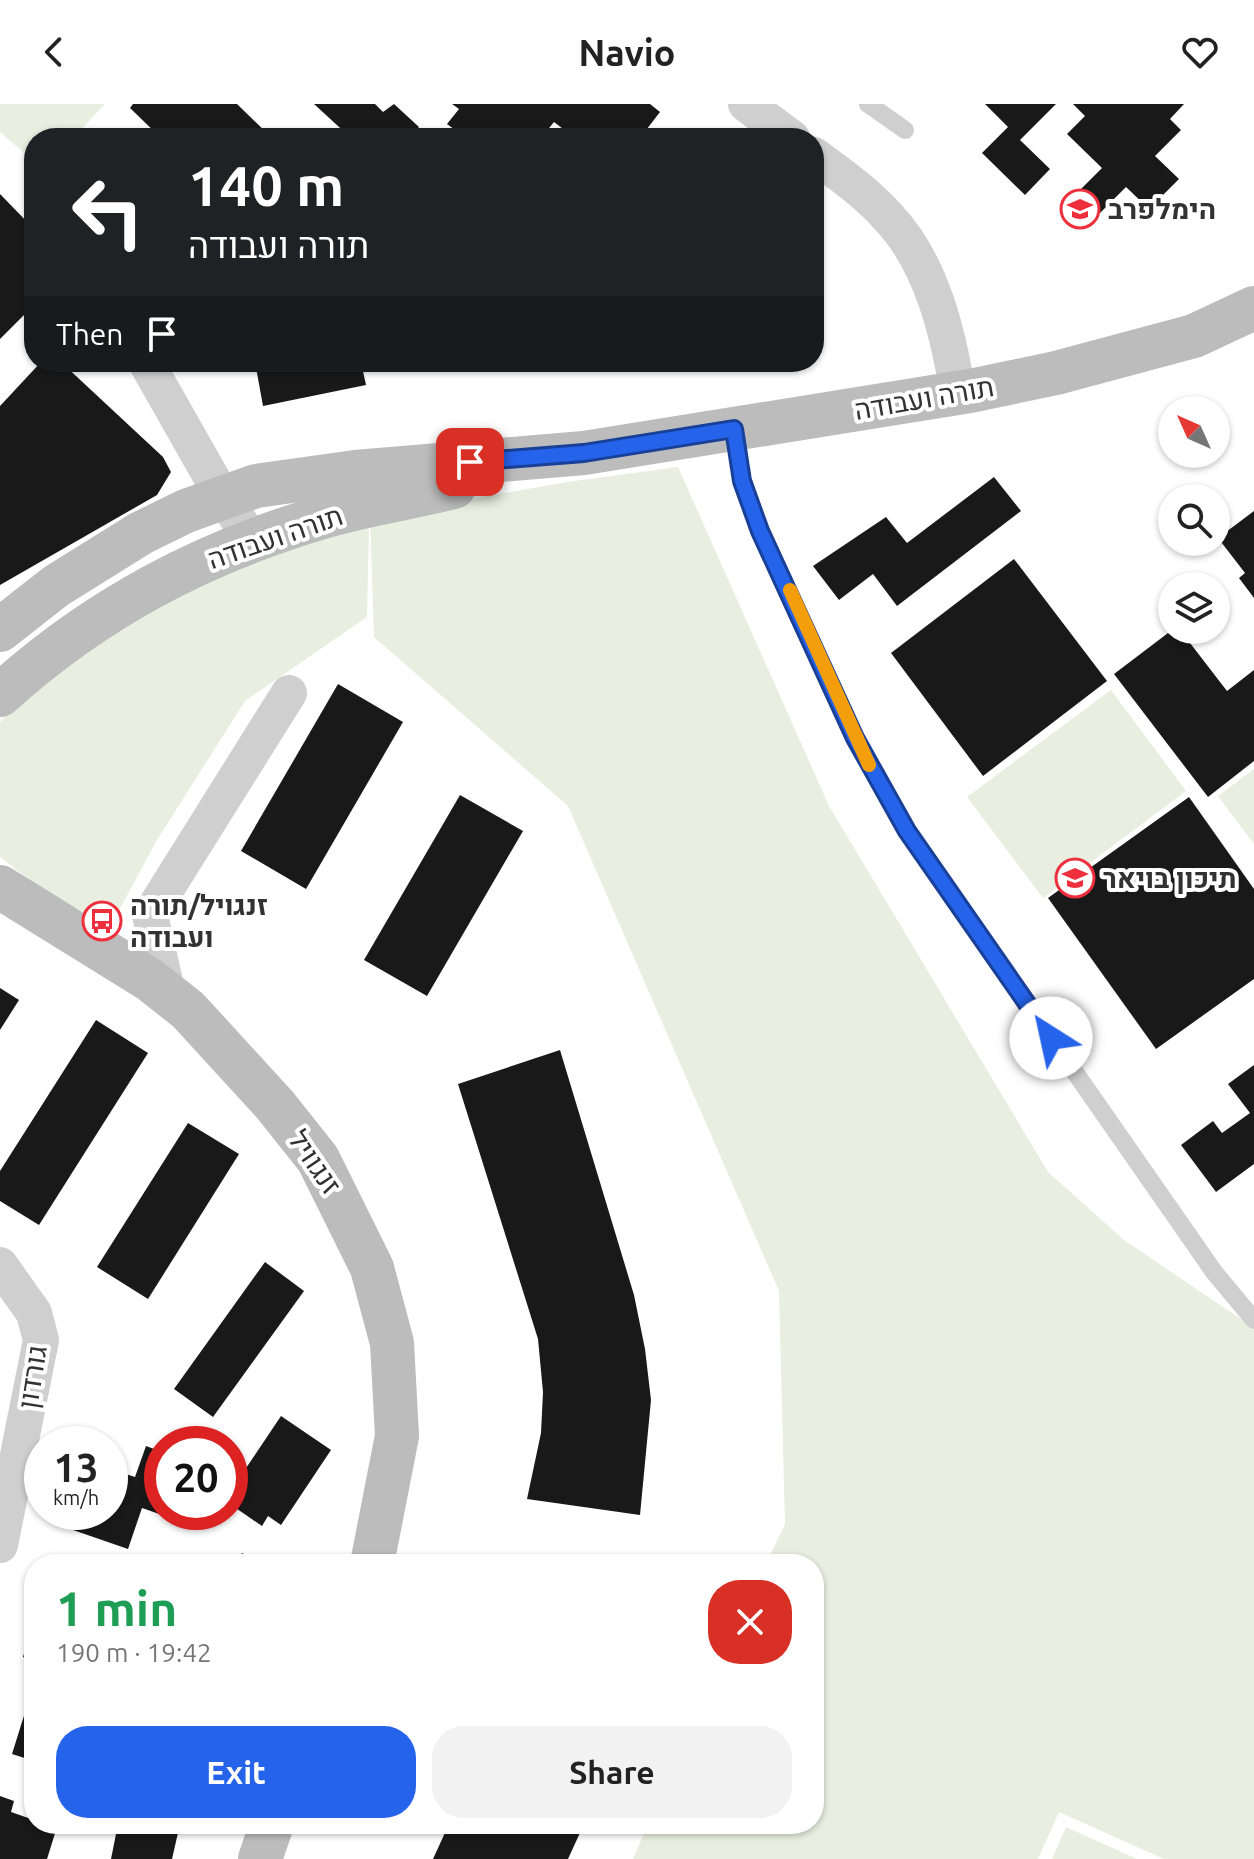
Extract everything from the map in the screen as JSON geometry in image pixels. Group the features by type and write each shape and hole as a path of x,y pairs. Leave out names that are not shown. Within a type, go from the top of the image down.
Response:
{"street":[{"path":"746,104 778,128"},
{"path":"824,162 863,191 892,220 922,266 950,344 958,393"},
{"name":"תורה ועבודה","path":"0,630 56,586 102,556 186,511 256,486 355,472 584,453 958,393 1056,373 1194,336 1254,308"},
{"path":"152,372 222,496 253,541"},
{"name":"תורה ועבודה","path":"0,695 51,651 137,593 253,541 324,517 584,453"},
{"path":"168,995 150,915 289,693"},
{"name":"זנגוויל","path":"0,887 150,980 188,1010 318,1159 372,1268 392,1343 397,1436 374,1554"},
{"name":"גורדון","path":"0,1265 34,1313 41,1340 0,1545"},
{"path":"260,1859 269,1834"}],"lane":[{"path":"868,104 905,130"},
{"path":"734,429 742,481 760,531 855,738 907,831 1214,1272 1254,1320"}],"green space":[{"path":"0,104 105,104 82,128 24,128 24,152 0,132"},
{"path":"678,467 829,806 1048,1172 1124,1240 1254,1328 1254,1859 1164,1859 1059,1812 1038,1859 633,1859 644,1834 824,1834 824,1554 771,1554 785,1524 779,1291 568,806 374,637 370,517 567,482"},
{"path":"369,524 367,617 245,701 157,840 110,927 42,889 0,857 0,722 48,672 223,568"},
{"path":"1111,690 1186,791 1043,898 967,797"},
{"path":"1254,769 1254,844 1218,796"},
{"path":"1066,1827 1137,1859 1052,1859"}],"building":[{"path":"133,104 237,104 262,128 151,128 130,108"},
{"path":"314,104 375,104 383,112 394,104 419,127 418,128 340,128"},
{"path":"452,104 650,104 660,112 648,128 562,128 554,122 549,128 452,128 447,124 459,109"},
{"path":"985,104 1056,104 1020,140 1050,169 1025,195 982,153 1008,127"},
{"path":"1073,104 1184,104 1170,119 1181,130 1155,156 1179,179 1149,209 1126,187 1092,221 1070,200 1102,168 1067,134 1085,116"},
{"path":"0,194 24,219 24,315 0,339"},
{"path":"32,372 72,372 163,457 171,472 157,495 0,585 0,406"},
{"path":"257,372 363,372 366,385 263,406"},
{"path":"994,477 1021,511 897,606 873,574 839,600 813,566 886,517 907,543"},
{"path":"1254,511 1254,598 1239,578 1245,573 1230,554 1230,529"},
{"path":"1014,559 1107,681 983,776 891,653"},
{"path":"1158,641 1158,644 1191,644 1227,691 1254,670 1254,761 1208,797 1114,674"},
{"path":"338,684 403,722 306,889 241,851"},
{"path":"460,795 523,831 427,996 364,960"},
{"path":"1189,797 1254,889 1254,979 1156,1049 1048,898"},
{"path":"0,988 19,1000 0,1030"},
{"path":"96,1020 148,1053 39,1225 0,1201 0,1171"},
{"path":"560,1050 634,1295 645,1349 651,1400 640,1515 527,1499 541,1433 543,1392 538,1339 458,1084"},
{"path":"1254,1065 1254,1164 1216,1192 1181,1145 1213,1121 1222,1133 1250,1113 1228,1084"},
{"path":"188,1123 239,1154 148,1299 97,1267"},
{"path":"265,1262 304,1291 213,1417 174,1389"},
{"path":"281,1416 331,1450 281,1525 268,1516 262,1526 248,1516 248,1465"},
{"path":"144,1452 144,1509 128,1549 73,1530 128,1530 128,1475 135,1477"},
{"path":"24,1716 24,1758 12,1754"},
{"path":"0,1796 14,1801 11,1812 24,1817 24,1834 55,1834 47,1859 0,1859"},
{"path":"116,1834 178,1834 172,1859 111,1859"},
{"path":"444,1834 579,1834 568,1859 433,1859"}],"slow traffic":[{"path":"790,590 869,765"}],"place":[{"name":"הימלפרב","path":"1080,209"},
{"name":"תיכון בויאר","path":"1075,878"},
{"name":"זנגויל/תורה ועבודה","path":"102,921"}],"route":[{"path":"470,462 584,453 734,429 742,481 760,531 785,579 855,738 907,831 1051,1038"}]}
